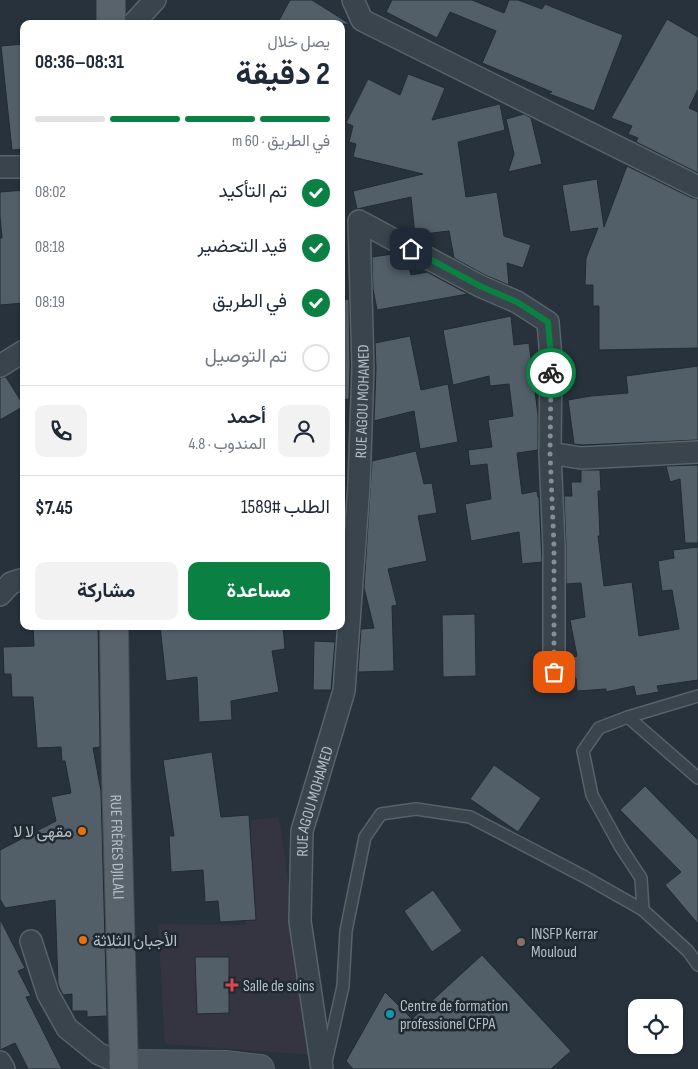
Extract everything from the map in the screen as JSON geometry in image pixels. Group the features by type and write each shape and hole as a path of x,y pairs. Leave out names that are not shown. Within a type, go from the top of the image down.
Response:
{"main road":[{"path":"111,0 111,20"},
{"name":"RUE FRÈRES DJILALI","path":"114,630 123,1066"}],"street":[{"path":"137,20 155,0"},
{"path":"353,0 362,20 698,187"},
{"path":"0,167 20,167"},
{"name":"RUE AGOU MOHAMED","path":"324,1069 300,921 302,831 344,691 350,605 347,574 359,486 363,368 359,221 480,286 517,302 548,322 551,358 550,453"},
{"path":"0,366 20,354"},
{"path":"554,672 554,546 550,453 581,458 698,452"},
{"path":"0,595 11,583 20,580"},
{"path":"31,941 48,994 67,1028 99,1054 123,1066 225,1065 260,1069"},
{"path":"0,1062 4,1069"}],"lane":[{"path":"643,910 641,878 620,846 592,795 583,751 599,728 628,717 698,696"},
{"path":"628,717 698,778"},
{"path":"324,1069 343,986 346,931 365,836 381,814 416,810 470,817 585,876 643,910 688,951 698,965"}],"shaded area":[{"name":"Salle de soins","path":"279,817 313,1055 165,1044 158,924 246,925 229,823"}],"building":[{"path":"290,0 312,0 344,20 279,20"},
{"path":"392,0 472,0 504,13 509,0 518,0 542,9 545,4 623,35 594,111 547,93 552,92 482,63 496,31 450,12 437,38 386,12"},
{"path":"667,19 698,37 698,89 689,108 698,112 698,173 636,142 638,138 628,134 632,126 611,118"},
{"path":"20,44 20,149 12,150 1,46"},
{"path":"408,74 445,88 432,120 500,104 505,130 458,142 466,197 497,192 504,236 531,245 523,268 507,263 509,285 485,275 454,258 449,231 415,235 411,197 357,209 353,191 423,174 353,157 356,144 349,142 353,126 346,123 368,79 400,95"},
{"path":"524,114 531,118 542,164 508,172 514,154 506,119"},
{"path":"627,166 692,198 698,199 698,348 599,350 599,306 593,306 593,285 585,285 586,258 598,228 570,232 562,185 597,179 604,227"},
{"path":"20,190 20,303 0,305 0,238 2,238 0,192"},
{"path":"393,254 408,262 411,275 427,272 468,294 377,310 373,289 372,257"},
{"path":"349,299 350,368 349,399 345,400 345,300"},
{"path":"511,316 514,345 529,343 538,415 538,450 517,453 522,494 537,491 539,497 542,562 522,564 519,532 471,541 465,504 491,499 487,464 470,466 468,450 492,447 488,420 513,416 509,384 490,386 489,376 453,385 443,330"},
{"path":"410,336 421,390 448,384 458,442 420,449 414,411 374,421 375,343"},
{"path":"698,366 698,440 574,444 568,400 628,393 626,376"},
{"path":"6,377 20,400 20,408 0,420 0,378"},
{"path":"416,451 424,484 432,483 437,513 418,516 427,561 388,569 397,605 392,606 394,671 358,672 361,629 374,628 364,588 372,461"},
{"path":"698,465 698,543 685,543 680,479 670,482 666,466"},
{"path":"581,470 600,470 601,491 598,491 600,536 598,536 604,586 632,582 639,636 679,629 672,590 662,591 658,561 674,558 673,550 698,547 698,680 657,686 659,692 636,696 634,686 606,692 606,689 577,691 576,678 574,678 570,658 577,656 570,620 585,617 581,583 566,584 564,496 572,496 571,482 581,482"},
{"path":"475,614 476,676 443,677 442,615"},
{"path":"33,630 98,630 100,747 93,748 101,791 107,1016 87,1017 87,1011 72,1011 72,994 63,995 60,989 58,984 55,900 5,908 0,899 0,850 56,821 51,797 71,793 65,761 62,761 61,747 37,748 33,697 12,697 11,674 4,674 3,647 34,646"},
{"path":"160,630 283,630 285,649 272,651 279,692 231,701 232,720 199,722 197,677 166,681"},
{"path":"314,641 335,642 331,690 313,690"},
{"path":"212,752 221,817 249,815 256,920 220,922 218,901 205,902 203,870 171,872 169,836 174,836 163,760"},
{"path":"494,765 541,798 518,832 470,799"},
{"path":"645,786 698,840 698,924 665,885 681,872 620,810"},
{"path":"433,890 462,931 432,952 404,911"},
{"path":"0,919 25,968 18,971 31,996 26,997 62,1069 28,1069 15,1043 0,1050"},
{"path":"482,955 571,1051 551,1069 353,1069 346,1061 385,992 412,1019"},
{"path":"195,957 229,957 229,1013 197,1014"}],"way so far":[{"path":"551,373 550,453 554,546 554,672"}],"place":[{"name":"مقهى لا لا","path":"82,831"},
{"name":"الأجبان الثلاثة","path":"83,940"},
{"name":"INSFP Kerrar Mouloud","path":"521,942"},
{"name":"Salle de soins","path":"232,985"},
{"name":"Centre de formation professionel CFPA","path":"390,1014"}],"route":[{"path":"411,249 480,286 517,302 548,322 551,373"}]}
